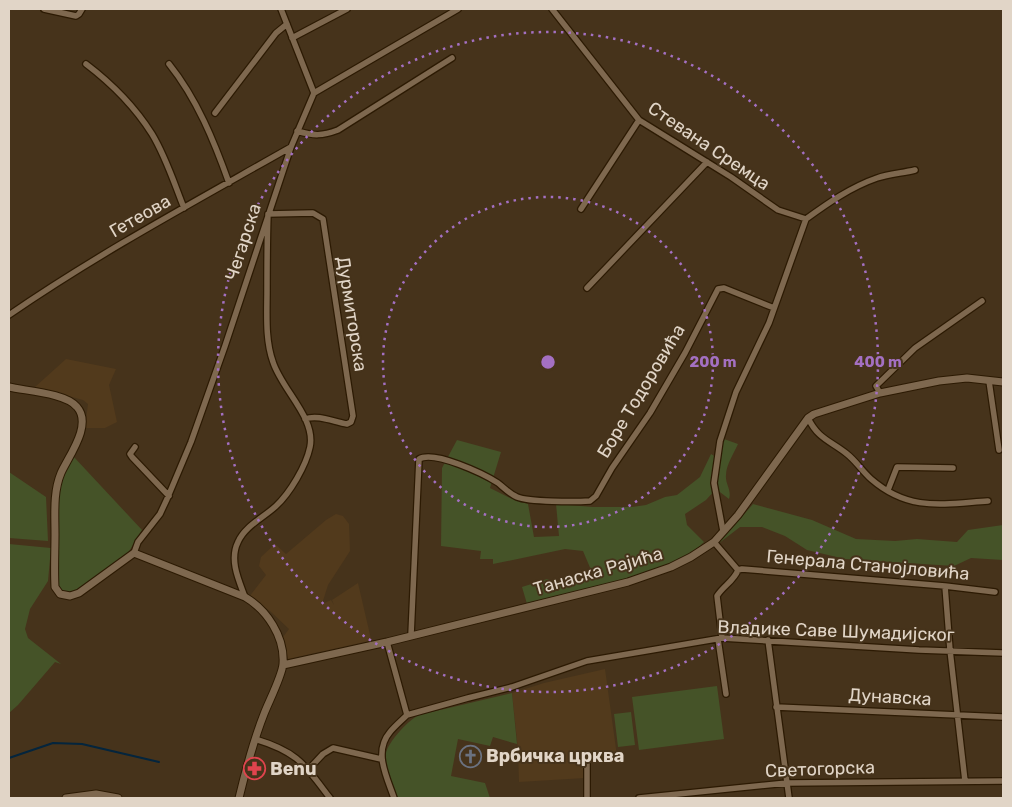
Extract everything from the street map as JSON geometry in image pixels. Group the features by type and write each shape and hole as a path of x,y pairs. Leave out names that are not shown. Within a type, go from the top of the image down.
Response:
{"street":[{"path":"44,9 76,16 82,9"},
{"path":"281,9 314,92 458,9"},
{"path":"292,38 347,9"},
{"name":"Стевана Сремца","path":"552,9 639,120 707,162 778,210 806,219"},
{"path":"215,113 276,33 287,24"},
{"path":"297,131 310,135 326,135 338,130 452,58"},
{"path":"86,64 114,87 151,132 184,208"},
{"path":"169,64 186,88 202,118 228,182"},
{"name":"Чегарска","path":"134,553 138,542 160,514 169,496 205,404 291,147 314,92"},
{"path":"581,209 639,120"},
{"name":"Гетеова","path":"9,315 48,288 291,147"},
{"path":"587,288 707,162"},
{"path":"724,530 714,483 720,441 736,392 754,357 774,308 806,219 852,189 878,178 915,170"},
{"name":"Дурмиторска","path":"268,214 312,213 323,219 353,416 351,422 347,424 319,418 310,417 305,419"},
{"path":"245,597 236,572 238,542 249,527 276,506 288,492 310,447 311,433 310,426 281,380 272,361 267,319 268,214"},
{"name":"Боре Тодоровића","path":"411,635 419,459 427,456 460,464 498,483 518,498 590,501 596,496 612,468 650,413 685,353 718,289 724,288 774,308"},
{"path":"880,393 876,386 915,348 982,301"},
{"path":"988,500 933,505 906,500 872,479 847,454 820,436 808,418 834,407 880,393 939,381 967,378 1003,382"},
{"path":"989,380 999,450"},
{"path":"9,387 72,402 80,411 82,419 77,441 57,484 55,500 56,589 64,596 79,593 134,553 245,597 263,611 272,624 280,642 283,665 245,768 239,798"},
{"name":"Танаска Рајића","path":"283,665 387,642 649,575 691,557 714,542 738,514 808,418"},
{"path":"134,447 130,454 132,457 169,496"},
{"path":"888,490 897,467 953,468"},
{"path":"714,542 738,570 736,576 717,596 726,694"},
{"name":"Генерала Станојловића","path":"738,570 945,586 995,592"},
{"path":"945,586 950,650 965,782"},
{"name":"Владике Саве Шумадијског","path":"407,715 512,687 587,662 720,638 1003,653"},
{"path":"768,640 789,798"},
{"path":"387,642 407,715 386,737 381,751 381,759 394,798"},
{"name":"Дунавска","path":"776,707 1003,717"},
{"path":"255,739 275,745 289,752 308,770 330,798"},
{"path":"308,770 323,754 333,748 381,759"},
{"path":"587,758 588,798"},
{"name":"Светогорска","path":"639,798 787,783 1003,781"},
{"path":"66,798 96,794 118,798"}],"shaded area":[{"path":"66,359 116,369 109,385 117,422 105,428 85,428 88,404 83,400 35,387"},
{"path":"336,514 343,516 349,524 350,551 328,585 322,604 331,600 334,605 332,600 358,583 371,639 288,659 283,637 289,629 270,611 249,597 266,575 259,566 261,557 275,544 286,554 326,520"},
{"path":"605,669 617,756 585,758 585,778 519,782 518,750 512,693 544,683"}],"green space":[{"path":"724,439 738,444 726,471 730,493 729,499 716,489 706,500 685,514 687,525 704,542 688,555 645,576 527,604 522,587 547,579 565,583 594,577 583,551 565,549 493,564 493,559 480,559 481,551 441,546 442,468 457,440 501,452 490,488 528,504 534,537 559,536 556,504 593,507 632,507 646,505 665,497 677,495 700,477 711,454 721,460 721,449"},
{"path":"73,456 142,530 128,553 71,594 59,589 56,582 57,500 63,478"},
{"path":"9,472 46,497 48,541 9,538"},
{"path":"753,504 812,520 856,539 895,541 917,539 957,542 968,530 1003,525 1003,560 971,558 954,566 845,559 807,550 785,536 762,527 740,527 718,544"},
{"path":"9,544 51,548 48,581 30,609 25,629 28,638 61,664 55,662 9,713"},
{"path":"717,686 724,739 639,750 632,697"},
{"path":"512,693 517,744 493,737 490,746 458,739 451,776 485,783 490,798 398,798 388,773 385,757 393,740 409,722 419,715"},
{"path":"631,712 635,745 618,747 614,714"}],"waterway":[{"path":"9,758 53,743 82,744 159,762"}],"place":[{"name":"Врбичка црква","path":"470,756"},
{"name":"Benu","path":"254,769"}]}
